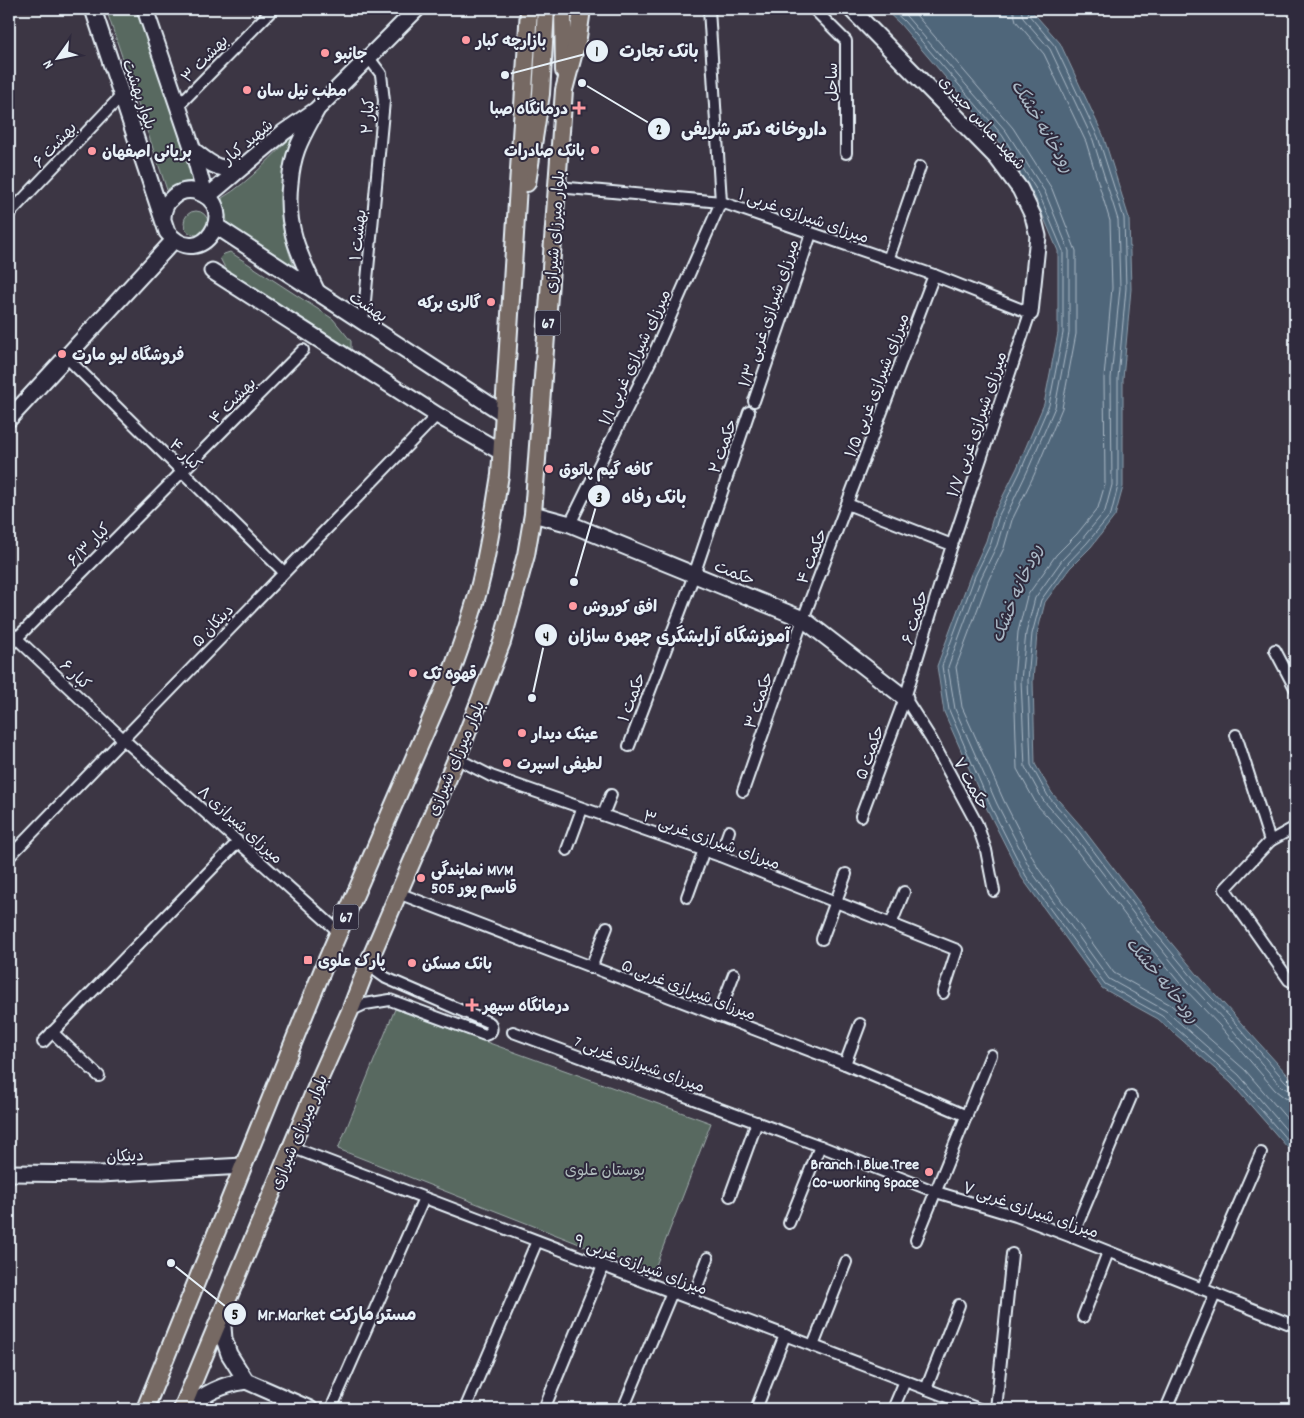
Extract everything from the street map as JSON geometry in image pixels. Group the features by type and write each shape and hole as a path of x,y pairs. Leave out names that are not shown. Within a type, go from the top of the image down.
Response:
{"main road":[{"name":"67","path":"145,1409 339,932 453,668 467,630 480,584 488,549 500,474 528,9"},
{"path":"512,280 542,94 546,9"},
{"path":"563,9 564,90"},
{"name":"بلوار میرزای شیرازی","path":"183,1409 320,1078 456,758 502,642 526,555 533,514 564,90 578,37 582,9"}],"street":[{"name":"بلوار بهشت","path":"93,9 163,218"},
{"name":"بلوار بهشت","path":"145,9 206,196"},
{"name":"۳ بهشت","path":"178,106 274,9"},
{"name":"شهید کبار","path":"206,196 284,132 316,110 417,9"},
{"path":"709,9 721,202"},
{"name":"ساحل","path":"814,9 846,41 846,153"},
{"name":"شهید عباس حیدری","path":"851,9 997,158 1020,189 1033,216 1038,236 1030,313"},
{"name":"۲ کبار","path":"369,58 381,74 384,101 377,180"},
{"name":"۶ بهشت","path":"9,214 122,95"},
{"path":"316,110 297,150 292,170 288,208 291,230 300,257 317,293"},
{"path":"192,150 222,169 246,165"},
{"path":"888,260 920,167"},
{"name":"۱ بهشت","path":"363,322 377,180"},
{"name":"۱ میرزای شیرازی غربی","path":"558,187 721,202 934,275 1030,313"},
{"path":"188,191 206,196 216,209 218,217 212,234 206,240 189,246 174,240 167,232 163,218 166,206 171,198 179,193 188,191"},
{"name":"۱/۱ میرزای شیرازی غربی","path":"570,524 652,358 721,202"},
{"name":"بهشت","path":"216,226 504,414"},
{"name":"۱/۳ میرزای شیرازی غربی","path":"754,401 811,234"},
{"path":"9,419 174,240"},
{"path":"212,271 436,415 501,452"},
{"name":"۱/۵ میرزای شیرازی غربی","path":"847,504 934,275"},
{"name":"۱/۷ میرزای شیرازی غربی","path":"952,545 1030,313"},
{"name":"۴ بهشت","path":"182,470 303,350"},
{"name":"۴ کبار","path":"66,357 284,572"},
{"name":"۲ حکمت","path":"694,575 749,412"},
{"name":"۵ دینکان","path":"9,857 436,415"},
{"name":"۶/۳ کبار","path":"11,638 182,470"},
{"path":"847,504 952,545"},
{"name":"۴ حکمت","path":"803,618 847,504"},
{"name":"حکمت","path":"533,514 570,524 803,618 904,698"},
{"name":"۶ حکمت","path":"904,698 952,545"},
{"name":"۱ حکمت","path":"629,746 694,575"},
{"name":"۳ حکمت","path":"742,791 803,618"},
{"name":"۶ کبار","path":"11,638 122,739"},
{"path":"1274,650 1295,688"},
{"name":"۵ حکمت","path":"862,816 904,698"},
{"name":"۷ حکمت","path":"904,698 931,739 977,824 986,850 994,891"},
{"path":"1236,735 1270,841"},
{"name":"۸ میرزای شیرازی","path":"122,739 339,932"},
{"name":"۳ میرزای شیرازی غربی","path":"456,758 491,776 704,850 957,950 943,993"},
{"path":"603,815 611,795"},
{"path":"567,850 582,809"},
{"path":"1295,827 1270,841 1225,889 1289,980 1295,983"},
{"path":"720,856 729,831"},
{"path":"43,1042 238,842"},
{"path":"687,897 704,850"},
{"path":"822,940 846,874"},
{"path":"891,924 904,892"},
{"name":"۵ میرزای شیرازی غربی","path":"398,893 845,1064 967,1116"},
{"path":"591,968 607,927"},
{"path":"350,1011 364,1004 390,1000 485,1035 492,1031 493,1027 490,1022 386,978 379,973 370,959"},
{"path":"718,1016 734,974"},
{"path":"845,1064 860,1024"},
{"path":"52,1032 99,1076"},
{"name":"میرزای شیرازی غربی 7","path":"513,1032 757,1122"},
{"path":"916,1240 991,1055"},
{"path":"1072,1238 1131,1097"},
{"path":"730,1196 757,1122"},
{"name":"۷ میرزای شیرازی غربی","path":"757,1122 936,1192 1016,1216 1295,1326"},
{"path":"789,1222 820,1146"},
{"name":"میرزای شیرازی غربی ۹","path":"292,1147 979,1409"},
{"path":"1202,1289 1260,1153"},
{"name":"دینکان","path":"12,1169 100,1174 243,1166"},
{"path":"331,1409 424,1198"},
{"path":"465,1409 537,1241"},
{"path":"1083,1317 1108,1252"},
{"path":"996,1409 1012,1254"},
{"path":"692,1300 708,1258"},
{"path":"814,1346 846,1262"},
{"path":"544,1409 603,1266"},
{"path":"625,1405 672,1292"},
{"path":"1166,1409 1214,1294"},
{"path":"926,1389 960,1304"},
{"path":"222,1314 224,1339 229,1354 246,1381"},
{"path":"756,1409 785,1335"},
{"path":"183,1409 227,1384 246,1381 310,1409"},
{"path":"893,1409 905,1381"}],"green space":[{"path":"106,9 139,9 196,184 188,183 181,185 168,193"},
{"path":"297,131 285,167 281,202 285,236 296,272 229,230 222,198 252,176"},
{"path":"196,211 205,214 208,223 205,232 196,235 187,232 184,223 187,214"},
{"path":"230,252 333,319 351,341 351,349 226,270 220,258"},
{"name":"بوستان علوی","path":"395,1009 711,1123 653,1273 338,1149"}],"water":[{"name":"رودخانه خشک","path":"884,9 1030,9 1060,43 1103,135 1129,218 1131,289 1123,379 1123,487 1115,516 1091,547 1070,568 1045,602 1037,634 1033,680 1035,764 1052,793 1081,826 1158,927 1197,974 1295,1083 1295,1156 1231,1083 1158,1019 1102,988 1022,878 987,809 944,712 937,666 971,574 986,541 994,514 1017,468 1044,404 1058,333 1058,251 1035,197 997,138 900,24"}],"place":[{"name":"بازارچه کبار","path":"466,40"},
{"name":"جانبو","path":"325,53"},
{"name":"بانک تجارت","path":"505,75"},
{"name":"داروخانه دکتر شریفی","path":"582,83"},
{"name":"مطب نیل سان","path":"247,90"},
{"name":"درمانگاه صبا","path":"579,108"},
{"name":"بانک صادرات","path":"595,150"},
{"name":"بریانی اصفهان","path":"92,151"},
{"name":"گالری برکه","path":"491,302"},
{"name":"فروشگاه لیو مارت","path":"62,354"},
{"name":"کافه گیم پاتوق","path":"549,469"},
{"name":"بانک رفاه","path":"574,582"},
{"name":"افق کوروش","path":"573,606"},
{"name":"قهوه تک","path":"413,673"},
{"name":"آموزشگاه آرایشگری چهره سازان","path":"532,698"},
{"name":"عینک دیدار","path":"522,733"},
{"name":"لطیفی اسپرت","path":"507,763"},
{"name":"نمایندگی MVM 505 قاسم پور","path":"421,878"},
{"name":"پارک علوی","path":"308,960"},
{"name":"بانک مسکن","path":"412,963"},
{"name":"درمانگاه سپهر","path":"472,1005"},
{"name":"Branch 1 Blue Tree Co-working Space","path":"929,1172"},
{"name":"Mr.Market مستر مارکت","path":"171,1263"}]}
